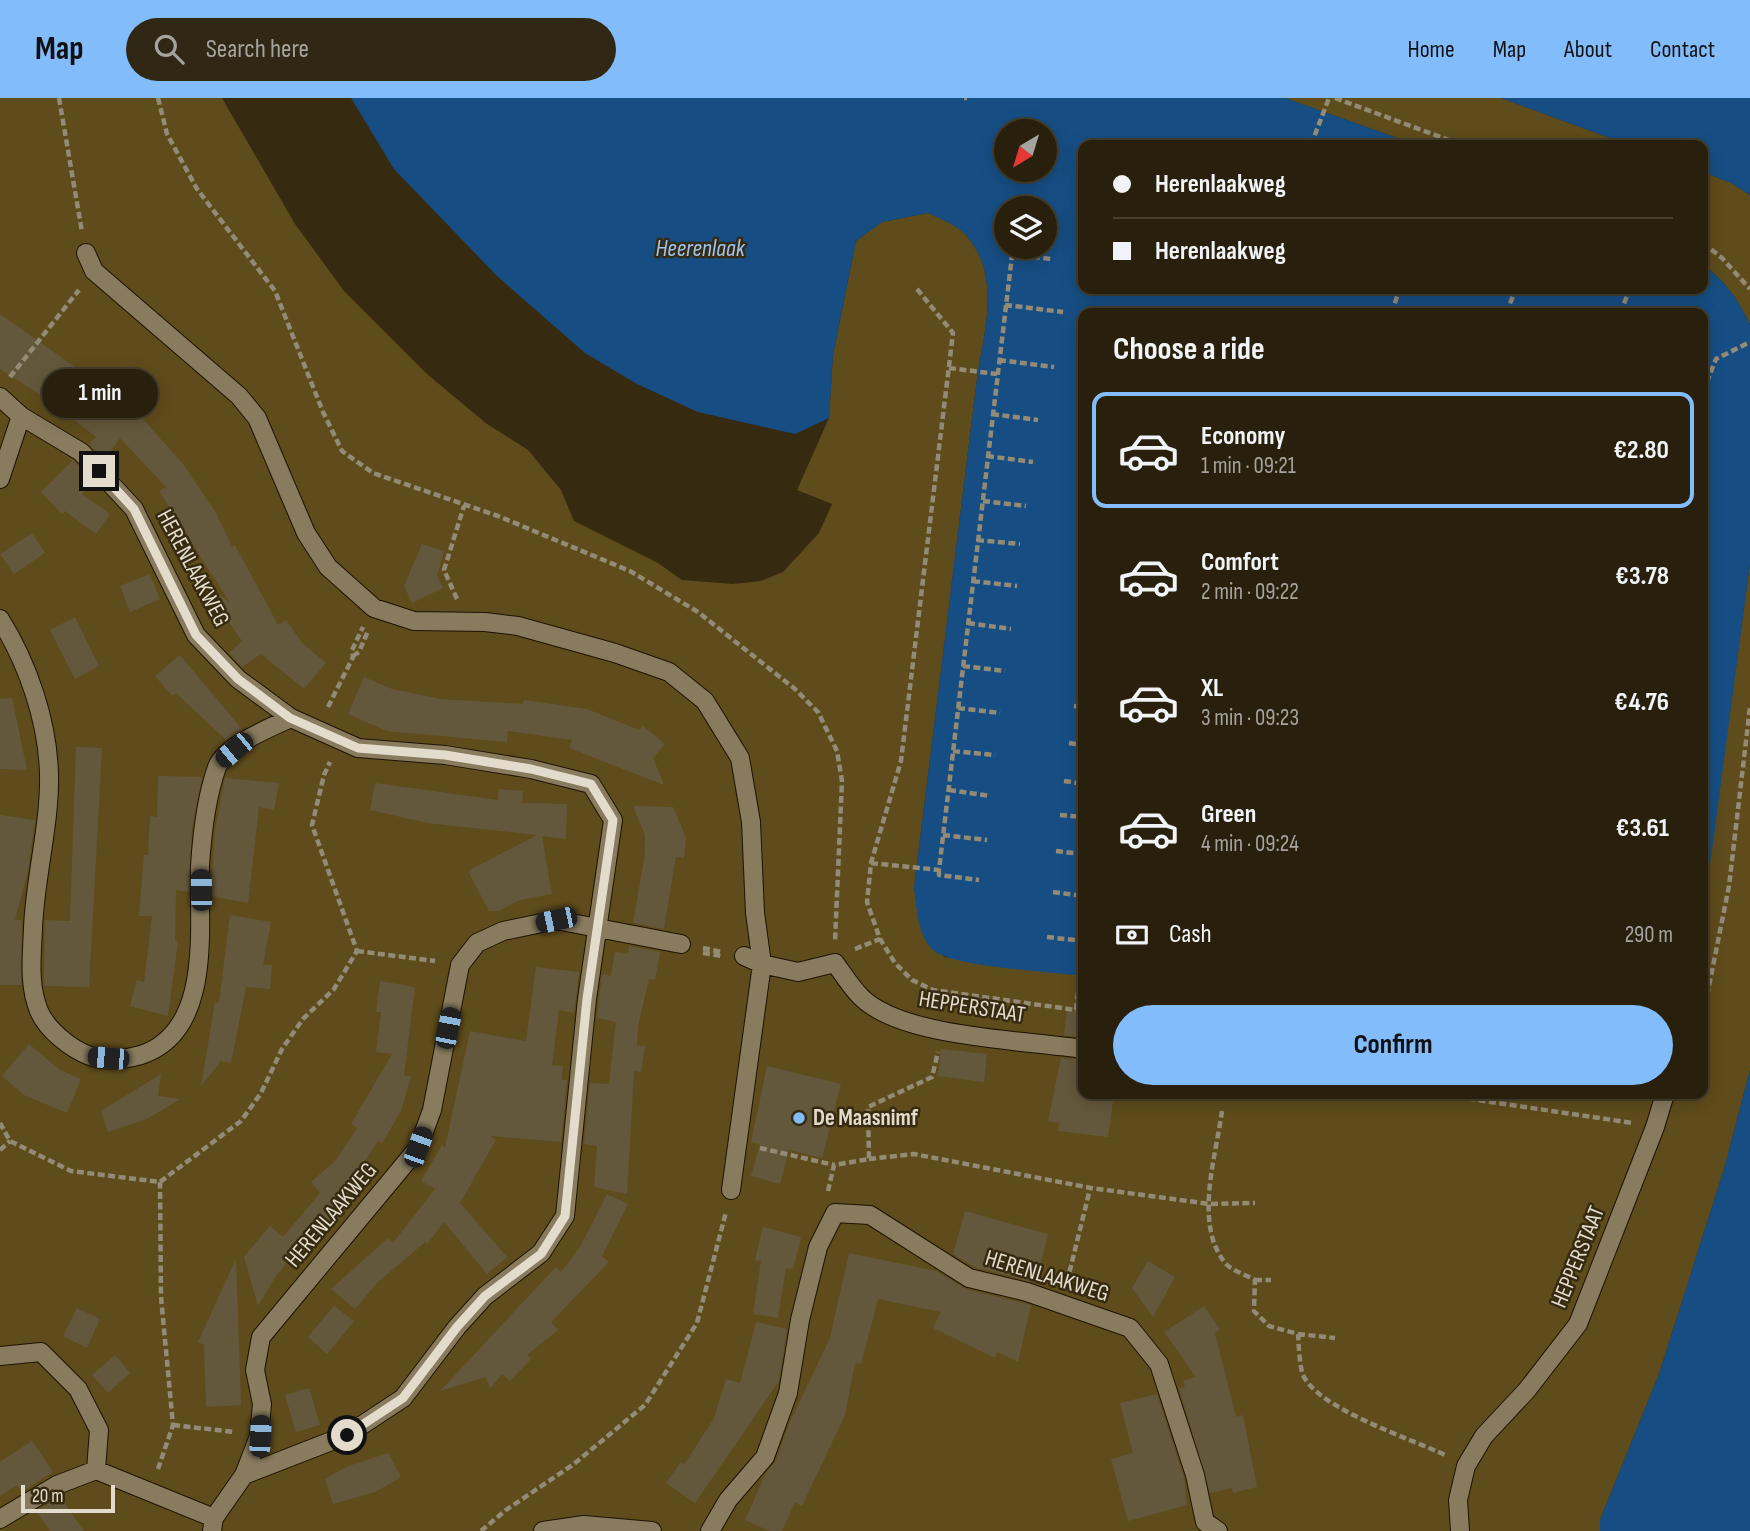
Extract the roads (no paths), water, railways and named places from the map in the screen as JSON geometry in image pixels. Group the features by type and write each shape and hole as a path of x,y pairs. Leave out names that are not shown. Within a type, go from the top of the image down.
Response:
{"lane":[{"path":"86,253 94,271 239,396 257,418 306,533 328,567 374,608 414,621 463,624 485,622 518,626 615,653 669,672 705,701 740,758 751,822 755,914 762,964 740,1144 731,1190"},
{"name":"HERENLAAKWEG","path":"0,397 21,416 81,452 134,509 196,635 238,679 290,718 341,743 358,748 445,755 531,769 591,784 613,820 587,999 565,1216 541,1254 485,1296 457,1327 403,1398 347,1435 244,1475"},
{"path":"0,479 21,416"},
{"path":"0,619 30,681 42,724 49,775 34,913 31,989 40,1014 63,1040 91,1056 126,1059 154,1050 177,1031 191,1004 200,949 200,867 206,808 218,764 251,737 290,718"},
{"name":"HERENLAAKWEG","path":"213,1525 244,1475 260,1436 261,1404 255,1370 261,1337 418,1147 432,1110 460,965 477,943 503,931 556,920 597,928"},
{"path":"597,928 679,944"},
{"path":"744,956 762,964"},
{"name":"HEPPERSTAAT","path":"762,964 797,972 835,963 862,998 901,1020 943,1030 1078,1048"},
{"name":"HEPPERSTAAT","path":"1460,1531 1458,1500 1466,1466 1484,1436 1527,1390 1578,1324 1663,1099"},
{"name":"HERENLAAKWEG","path":"710,1531 728,1500 765,1457 788,1393 800,1320 818,1247 835,1213 870,1215 969,1278 1062,1303 1130,1328 1159,1364 1195,1475 1207,1528"},
{"path":"0,1356 41,1352 78,1389 99,1430 96,1470"},
{"path":"0,1519 57,1485 96,1470 150,1492 213,1525"},
{"path":"542,1531 583,1528 652,1531"}],"water":[{"name":"Heerenlaak","path":"351,98 1285,98 1403,140 1078,140 1078,294 1708,294 1708,269 1731,292 1750,325 1750,563 1708,881 1708,308 1078,308 1078,975 981,965 943,956 928,944 917,912 914,888 978,371 987,318 987,283 983,266 977,250 963,231 928,213 882,222 856,241 833,355 829,418 795,434 698,412 637,384 585,353 497,276 394,169"},
{"path":"1501,98 1750,98 1750,195 1731,183 1708,174 1708,140 1615,140"},
{"path":"1750,1070 1750,1531 1600,1531 1600,1520 1659,1374 1724,1169"}],"place":[{"name":"De Maasnimf","path":"799,1118"}]}
